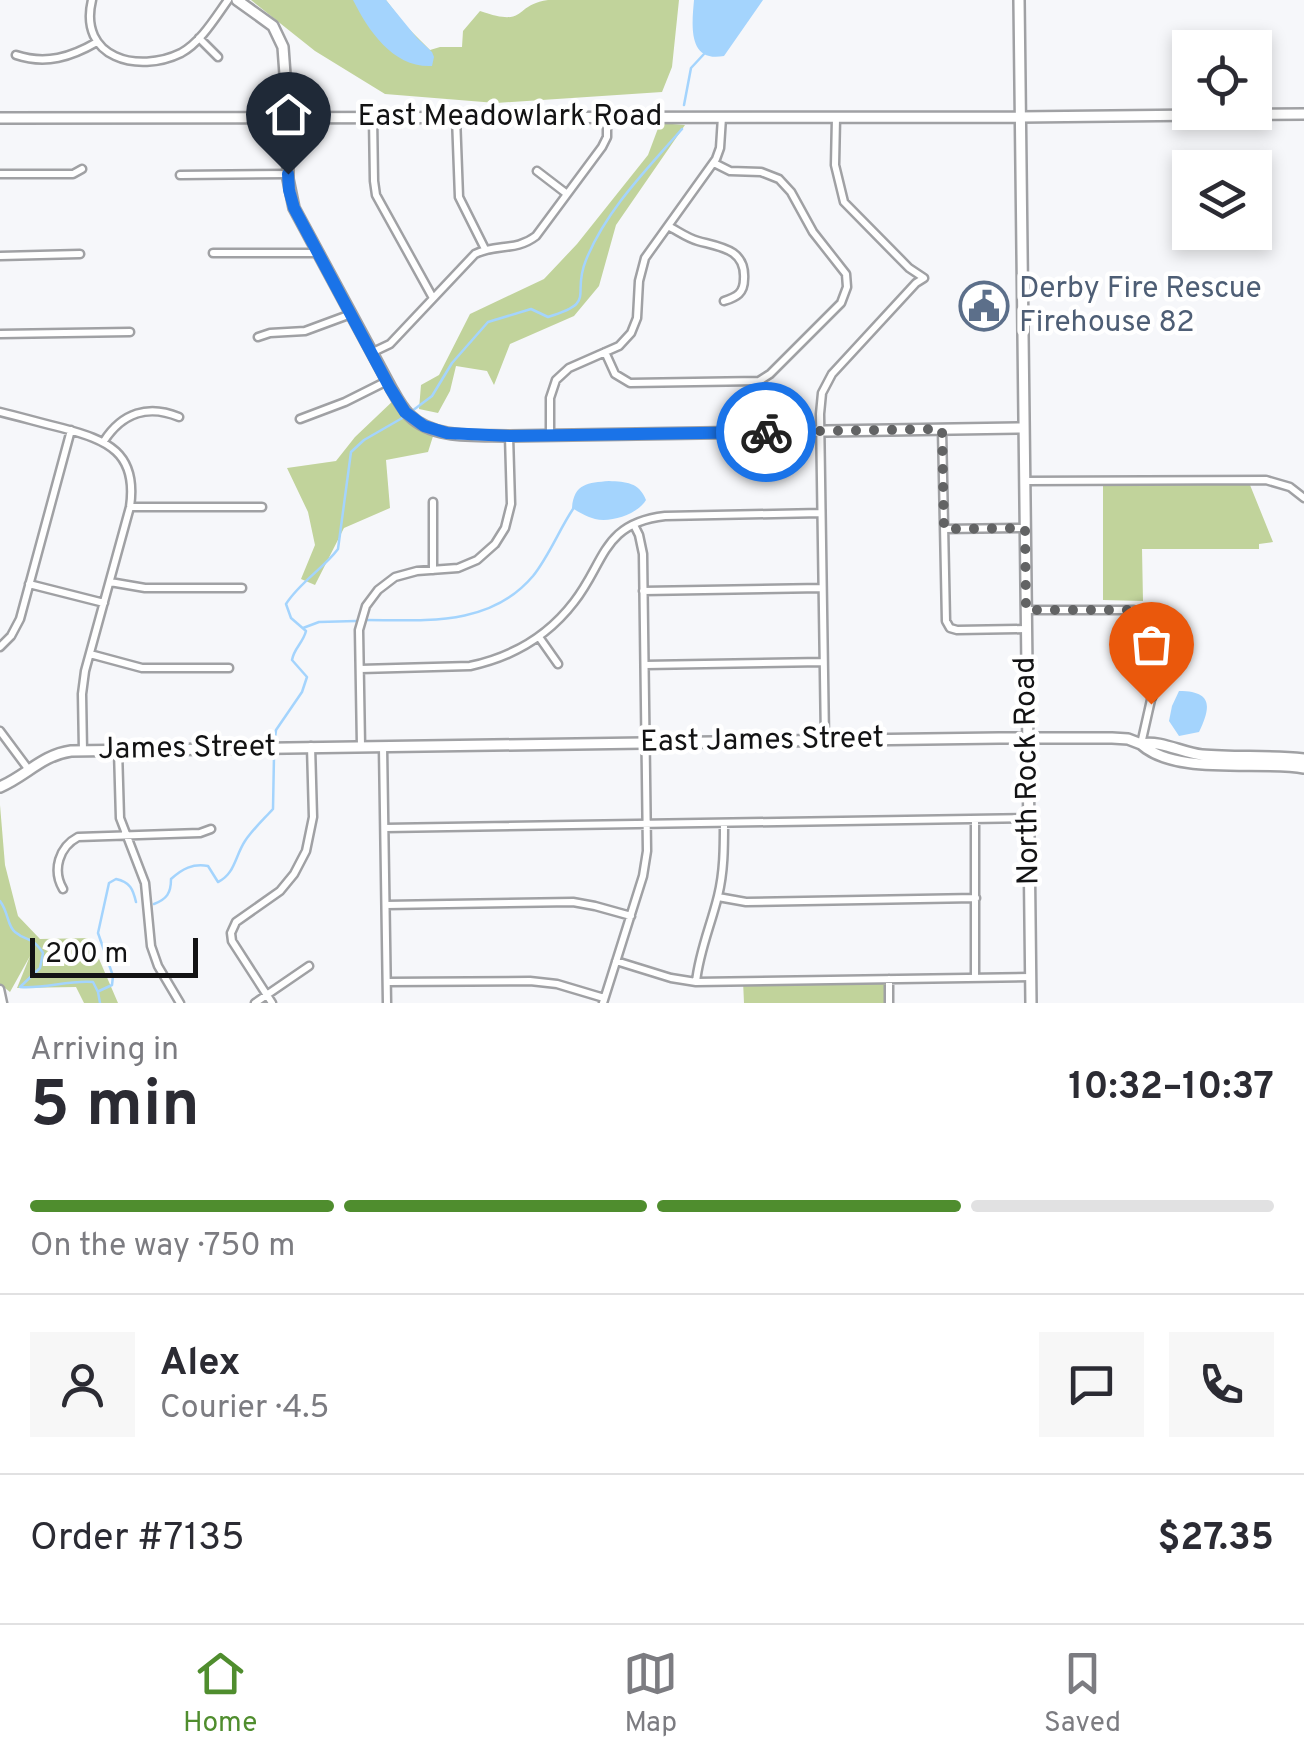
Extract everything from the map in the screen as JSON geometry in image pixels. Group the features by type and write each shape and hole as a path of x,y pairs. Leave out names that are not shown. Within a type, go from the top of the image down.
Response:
{"street":[{"path":"92,0 90,19 97,42 116,58 144,62 184,52 228,0"},
{"path":"237,0 268,21 281,40 289,190 294,208 387,381 405,412 418,422 435,430 460,434 510,436 1023,428"},
{"name":"North Rock Road","path":"1019,0 1031,1003"},
{"path":"199,38 218,57"},
{"path":"16,55 54,60 97,42"},
{"name":"East Meadowlark Road","path":"0,118 1304,114"},
{"path":"825,740 822,392 832,374 924,278 909,268 844,202 834,165 836,116"},
{"path":"373,117 376,195 433,298"},
{"path":"456,117 459,196 486,249"},
{"path":"372,353 390,344 472,256 533,239 606,140 607,117"},
{"path":"550,435 550,398 556,380 570,368 622,343 635,326 642,266 714,163 720,148 722,117"},
{"path":"605,352 615,374 630,383 758,381 770,374 844,298 847,280 843,267 813,232 786,185 768,173 730,171 714,163"},
{"path":"0,174 74,174 82,169"},
{"path":"536,171 567,194"},
{"path":"180,175 288,174"},
{"path":"668,226 695,240 726,247 739,258 744,273 742,289 734,298 724,301"},
{"path":"213,253 318,253"},
{"path":"0,256 80,254"},
{"path":"258,337 305,331 350,314"},
{"path":"0,334 130,332"},
{"path":"300,420 387,381"},
{"path":"104,441 122,420 136,413 158,411 179,418"},
{"path":"0,412 104,441 118,453 132,488 82,694 83,751"},
{"path":"942,429 946,621 957,630 1026,629"},
{"path":"0,646 16,628 70,430"},
{"path":"361,746 360,621 370,599 395,577 458,568 488,552 501,535 510,504 510,436"},
{"path":"1024,481 1266,480 1282,484 1304,498"},
{"path":"433,502 433,570"},
{"path":"130,507 262,506"},
{"path":"360,669 470,666 509,654 556,622 576,600 609,544 634,525 665,516 821,513"},
{"path":"387,982 530,981 557,984 604,1001 645,868 643,554 634,525"},
{"path":"944,529 1025,528"},
{"path":"110,582 145,588 242,588"},
{"path":"29,584 104,603"},
{"path":"643,591 822,588"},
{"path":"1026,610 1134,610 1152,618 1160,636 1160,660 1141,744"},
{"path":"539,637 558,664"},
{"path":"90,654 142,668 230,668"},
{"path":"644,666 824,662"},
{"path":"0,732 29,770"},
{"name":"East James Street","path":"383,746 1120,738 1204,755 1304,759"},
{"name":"East James Street","path":"1141,744 1184,762 1304,768"},
{"path":"269,999 232,942 232,933 240,919 289,881 306,850 313,818 311,746"},
{"path":"383,746 387,1003"},
{"name":"James Street","path":"0,786 54,755 83,751 383,746"},
{"path":"118,750 119,812 124,835 145,883 148,932 155,960 180,1003"},
{"path":"385,828 1028,818"},
{"path":"975,819 975,978"},
{"path":"696,982 700,954 718,897 724,861 724,823"},
{"path":"62,889 58,880 59,859 67,844 84,836 200,833 211,829"},
{"path":"718,897 746,902 976,898"},
{"path":"386,905 573,902 631,916"},
{"path":"616,961 696,982 1030,977"},
{"path":"255,1003 269,999 309,966"},
{"path":"888,979 889,1003"},
{"path":"0,989 4,1003"}],"green space":[{"path":"251,0 386,0 430,50 462,47 463,31 480,11 506,17 548,0 679,0 672,67 662,92 496,103 385,94 315,51"},
{"path":"660,123 685,125 616,225 599,286 574,316 510,344 494,385 487,371 456,366 450,391 438,413 419,409 421,385 439,375 470,314 544,279 648,155"},
{"path":"396,398 405,411 435,430 428,452 386,460 390,508 344,528 315,585 301,579 315,545 308,512 287,468 336,461"},
{"path":"1103,484 1250,485 1273,542 1259,544 1259,549 1142,549 1143,601 1103,600"},
{"path":"0,805 5,865 18,916 40,939 90,938 118,1003 84,1003 76,987 17,988 30,956 10,992 0,984"},
{"path":"889,979 889,1003 744,1003 743,981"}],"water":[{"path":"353,0 386,0 432,52 432,66 406,61 384,46"},
{"path":"694,0 763,0 724,56 712,57 703,54 694,40"},
{"path":"609,481 636,486 646,500 631,513 609,520 592,518 572,508 579,489"},
{"path":"1179,691 1198,694 1206,702 1199,732 1179,736 1169,721"}],"waterway":[{"path":"684,105 691,68 704,54"},
{"path":"412,411 432,396 452,363 488,322 531,309 548,317 578,302 582,272 594,242 629,190 682,129"},
{"path":"275,738 307,677 292,660 306,631 291,618 286,604 338,549 351,452 404,417"},
{"path":"365,620 433,620 497,604 533,576 573,509"},
{"path":"303,628 319,622 356,621"},
{"path":"154,904 167,895 171,879 188,868 208,866 218,882 228,874 245,841 273,809 274,756"},
{"path":"99,991 112,985 113,976 98,933 109,883 116,879 128,884 136,902"},
{"path":"0,901 12,929 43,953 40,968 20,987 93,982 100,1003"}],"way so far":[{"path":"766,432 942,429 944,529 1025,528 1026,610 1134,610 1152,618 1161,642 1151,704"}],"place":[{"name":"Derby Fire Rescue Firehouse 82","path":"984,306"}],"route":[{"path":"288,174 294,208 350,314 405,412 424,426 447,433 510,436 766,432"}]}
